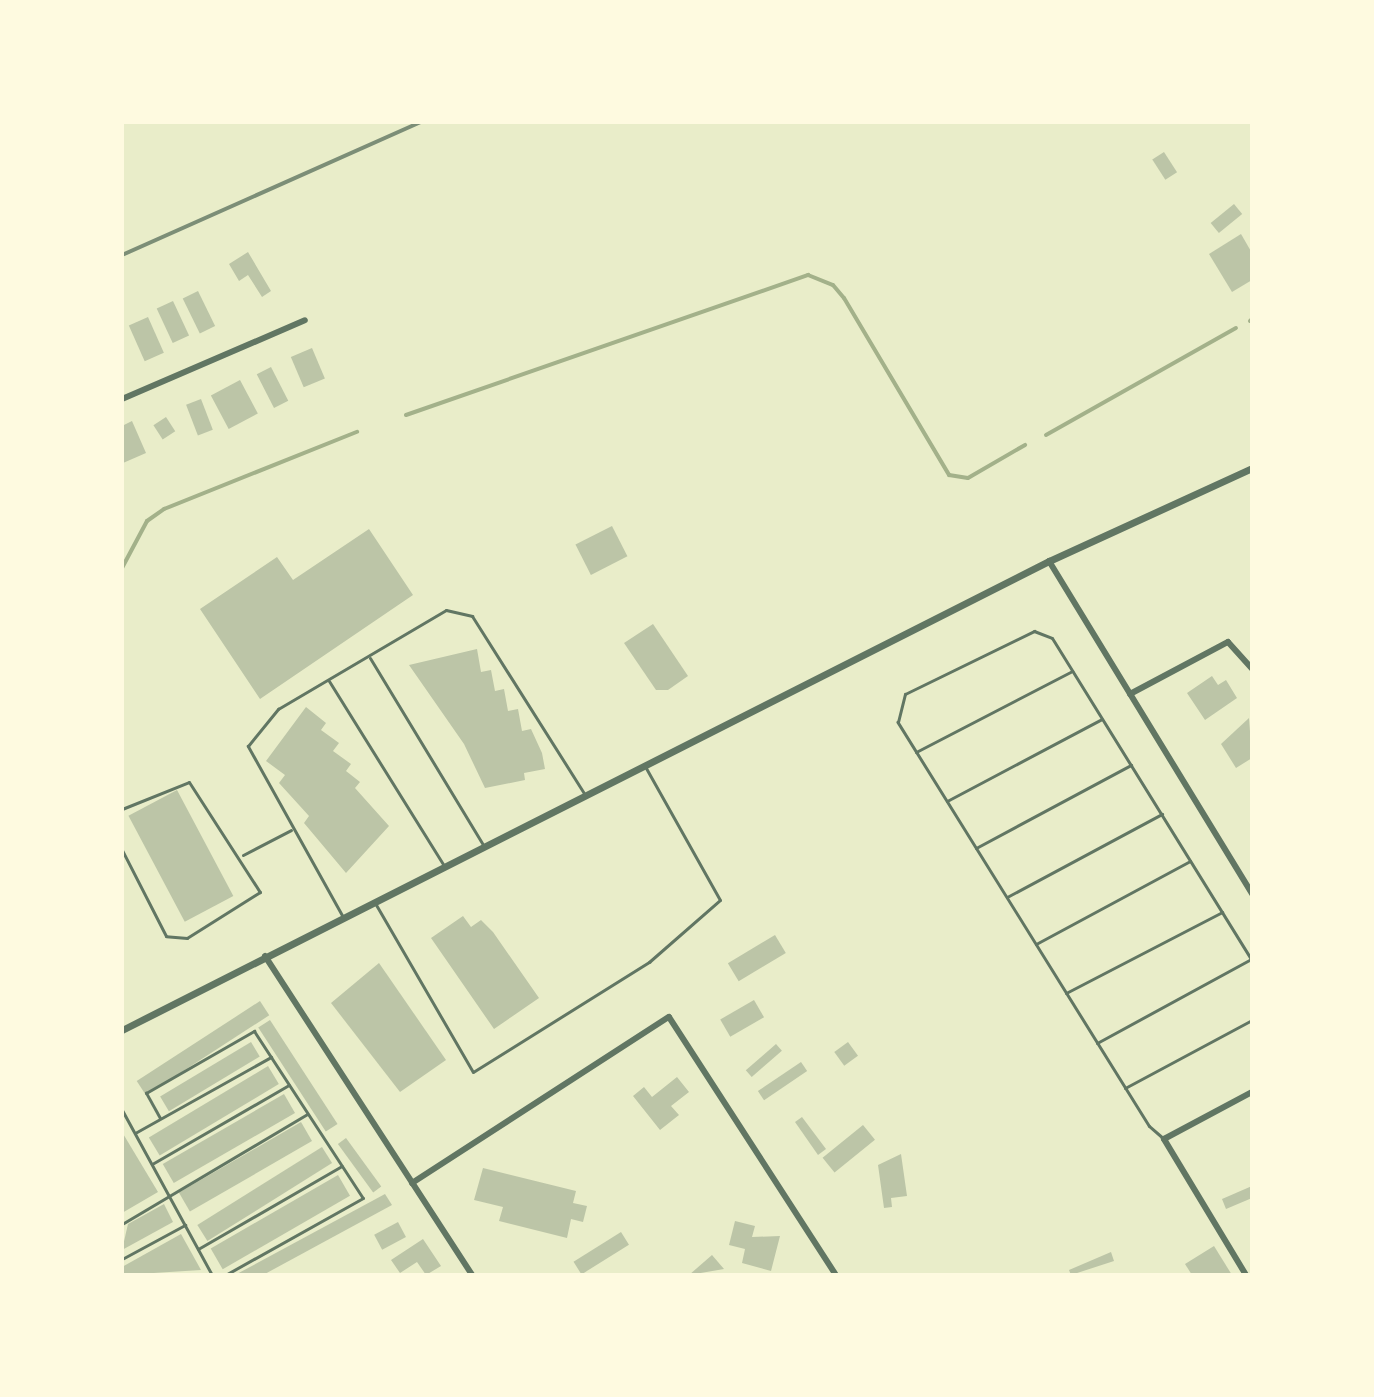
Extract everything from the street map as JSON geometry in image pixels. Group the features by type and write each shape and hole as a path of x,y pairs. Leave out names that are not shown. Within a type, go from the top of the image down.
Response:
{"street":[{"path":"122,399 305,320"},
{"path":"122,1030 1049,561 1252,468"},
{"path":"1049,561 1252,894"},
{"path":"1130,694 1228,642 1252,669"},
{"path":"265,956 472,1275"},
{"path":"412,1183 669,1017 836,1275"},
{"path":"1246,1275 1164,1139 1252,1092"}],"lane":[{"path":"343,917 291,830 248,746 278,709 446,610 472,616 585,795"},
{"path":"1097,1043 1252,960 1052,638 1034,631 905,694 898,722 916,752 1007,897 1066,993 1097,1043 1125,1088 1164,1139"},
{"path":"369,657 484,846"},
{"path":"916,752 1072,671"},
{"path":"329,681 444,866"},
{"path":"947,801 1102,719"},
{"path":"374,902 473,1072 649,962 720,900 644,765"},
{"path":"976,848 1131,765"},
{"path":"122,809 185,780 243,855 259,887 257,899 177,939 155,924 122,850"},
{"path":"1007,897 1162,814"},
{"path":"243,855 291,830"},
{"path":"1036,944 1190,861"},
{"path":"1066,993 1222,912"},
{"path":"1125,1088 1252,1020"},
{"path":"122,1110 198,1249 208,1274 224,1275 363,1198 254,1031 146,1093 160,1118"},
{"path":"135,1133 271,1057"},
{"path":"152,1164 289,1085"},
{"path":"122,1224 168,1194 308,1114"},
{"path":"198,1249 342,1166"},
{"path":"122,1259 185,1225"}],"building":[{"path":"1164,152 1177,172 1165,180 1152,160"},
{"path":"1234,204 1242,214 1219,233 1211,223"},
{"path":"1241,234 1252,253 1252,280 1232,292 1209,254"},
{"path":"248,252 271,291 262,297 248,275 239,281 229,264"},
{"path":"198,291 215,326 200,334 183,298"},
{"path":"173,301 189,335 173,343 157,309"},
{"path":"148,317 164,353 145,361 129,326"},
{"path":"312,348 325,378 304,387 291,357"},
{"path":"271,367 288,401 274,408 257,374"},
{"path":"240,380 258,414 229,429 211,395"},
{"path":"201,399 213,430 198,436 186,405"},
{"path":"166,417 175,431 163,439 153,425"},
{"path":"132,421 146,453 123,463 122,426"},
{"path":"612,526 627,556 591,575 575,545"},
{"path":"369,529 413,595 260,699 200,609 277,557 293,580"},
{"path":"653,624 688,676 668,690 656,690 624,643"},
{"path":"477,649 481,672 491,670 495,691 504,689 508,711 518,709 522,731 531,729 542,753 545,769 524,773 525,780 485,788 464,744 409,665"},
{"path":"1212,676 1218,685 1226,680 1237,698 1205,720 1187,693"},
{"path":"306,707 326,723 321,730 339,743 333,751 351,764 346,771 360,782 355,788 389,826 346,873 304,823 309,816 279,783 285,775 266,761"},
{"path":"1249,718 1252,758 1236,768 1221,744"},
{"path":"177,790 233,896 185,922 128,816"},
{"path":"463,916 471,927 481,920 493,932 539,998 494,1029 431,938"},
{"path":"775,935 786,953 739,981 728,963"},
{"path":"379,963 446,1060 400,1092 331,1003"},
{"path":"754,1000 764,1017 730,1037 720,1020"},
{"path":"260,1001 269,1015 146,1095 137,1081"},
{"path":"270,1020 338,1124 326,1132 258,1028"},
{"path":"251,1042 260,1057 169,1111 160,1097"},
{"path":"848,1042 858,1056 844,1066 834,1052"},
{"path":"776,1044 782,1051 752,1077 746,1070"},
{"path":"801,1062 807,1071 764,1100 758,1091"},
{"path":"268,1066 279,1084 160,1156 149,1138"},
{"path":"677,1077 689,1092 671,1106 679,1115 660,1130 633,1096 644,1087 652,1097"},
{"path":"284,1094 295,1113 174,1183 163,1164"},
{"path":"802,1117 826,1149 818,1155 795,1122"},
{"path":"301,1122 312,1141 190,1212 179,1192"},
{"path":"863,1125 875,1140 835,1172 823,1158"},
{"path":"122,1132 158,1192 122,1213"},
{"path":"346,1138 381,1187 373,1192 338,1144"},
{"path":"322,1147 332,1163 207,1241 197,1225"},
{"path":"901,1154 907,1196 891,1198 892,1207 884,1208 878,1165"},
{"path":"483,1168 576,1191 573,1203 587,1206 583,1222 571,1219 567,1238 499,1221 503,1207 474,1200"},
{"path":"338,1175 350,1196 223,1269 211,1248"},
{"path":"1252,1186 1252,1198 1226,1209 1222,1199"},
{"path":"385,1194 392,1205 263,1275 235,1275"},
{"path":"164,1204 173,1222 122,1250 128,1224"},
{"path":"735,1221 755,1226 752,1237 780,1236 771,1271 742,1263 745,1249 729,1245"},
{"path":"398,1222 406,1237 382,1250 374,1235"},
{"path":"621,1232 629,1245 581,1274 574,1262"},
{"path":"181,1234 201,1270 122,1275 122,1267"},
{"path":"423,1239 441,1266 426,1275 417,1262 400,1273 391,1260"},
{"path":"1214,1246 1232,1275 1192,1275 1185,1264"},
{"path":"1111,1252 1114,1261 1071,1275 1069,1270"},
{"path":"712,1255 724,1269 689,1275"}],"waterway":[{"path":"406,415 808,275 833,285 844,298 949,475 968,478 1025,445"},
{"path":"1046,435 1236,328"},
{"path":"122,568 147,521 164,509 357,432"}],"railway":[{"path":"122,255 421,122"}]}
